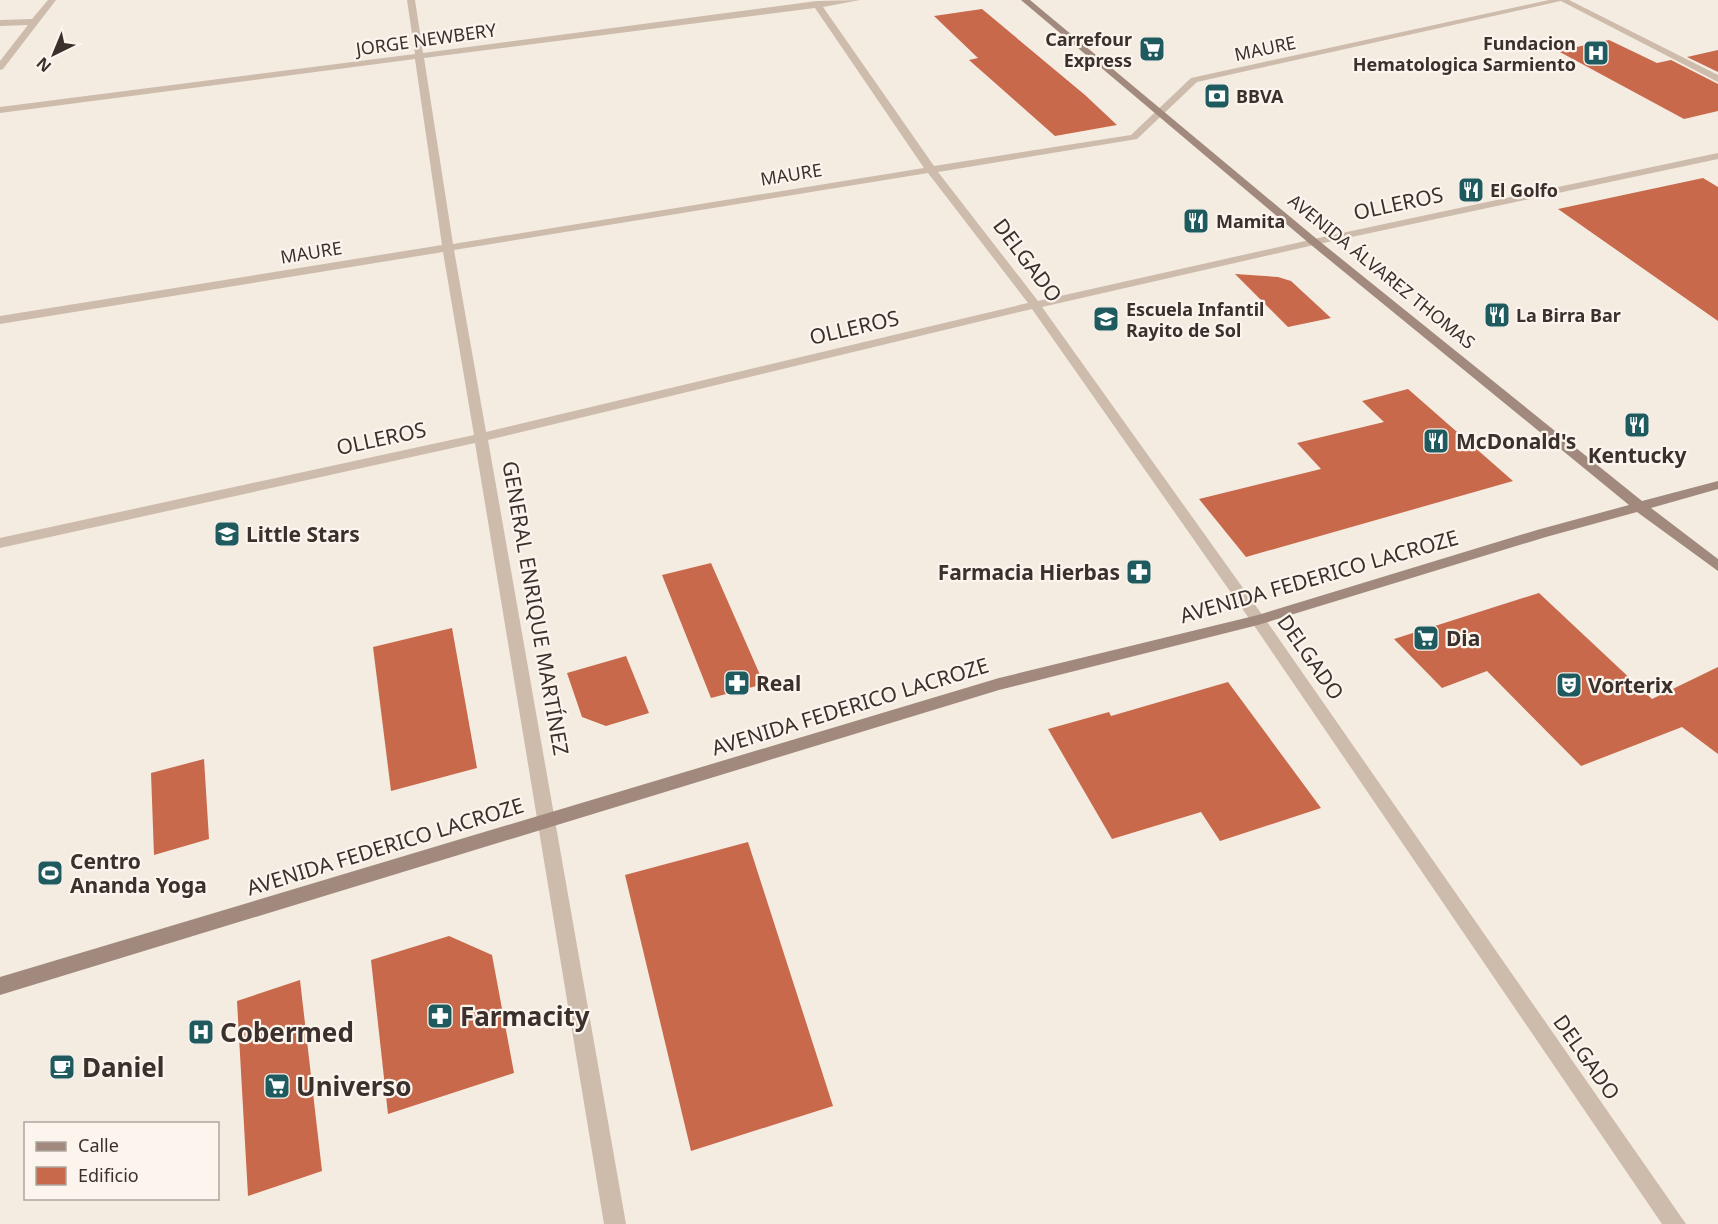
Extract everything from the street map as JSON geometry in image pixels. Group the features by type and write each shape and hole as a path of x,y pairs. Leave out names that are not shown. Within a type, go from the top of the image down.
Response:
{"main road":[{"name":"AVENIDA ÁLVAREZ THOMAS","path":"1025,0 1314,242 1639,506 1718,567"},
{"name":"AVENIDA FEDERICO LACROZE","path":"0,986 999,684 1258,620 1639,506 1718,485"}],"street":[{"path":"0,67 52,0"},
{"name":"GENERAL ENRIQUE MARTÍNEZ","path":"411,0 448,247 548,821 615,1224"},
{"name":"JORGE NEWBERY","path":"0,110 856,0"},
{"path":"1562,0 1718,79"},
{"name":"MAURE","path":"0,320 1134,137 1194,80 1562,0"},
{"name":"DELGADO","path":"817,4 931,170 1035,305 1258,620 1675,1224"},
{"path":"0,23 33,22"},
{"name":"OLLEROS","path":"0,543 482,437 1035,305 1314,242 1718,156"}],"building":[{"path":"982,9 1085,95 1117,125 1055,136 969,60 978,58 934,16"},
{"path":"1609,40 1657,63 1671,60 1718,84 1718,111 1684,119 1558,51"},
{"path":"1718,50 1718,72 1687,57"},
{"path":"1703,178 1718,187 1718,321 1558,209"},
{"path":"1235,274 1278,277 1291,281 1331,318 1288,327"},
{"path":"1408,389 1513,481 1246,557 1199,499 1321,469 1297,443 1384,422 1362,401"},
{"path":"711,563 764,684 711,698 662,575"},
{"name":"Vorterix","path":"1539,593 1652,699 1718,667 1718,754 1682,727 1581,766 1487,671 1442,688 1394,639"},
{"path":"452,628 477,768 391,791 373,647"},
{"path":"626,656 649,713 606,726 582,717 567,673"},
{"path":"1228,682 1321,808 1220,841 1201,812 1112,839 1048,729 1109,712 1111,716"},
{"path":"204,759 209,839 154,855 151,773"},
{"path":"748,842 833,1106 691,1151 625,875"},
{"name":"Farmacity","path":"449,936 492,955 514,1073 388,1114 371,960"},
{"name":"Universo","path":"300,980 322,1171 248,1196 237,1001"}],"place":[{"name":"Carrefour Express","path":"1152,49"},
{"name":"Fundacion Hematologica Sarmiento","path":"1596,53"},
{"name":"BBVA","path":"1217,96"},
{"name":"El Golfo","path":"1471,190"},
{"name":"Mamita","path":"1196,221"},
{"name":"La Birra Bar","path":"1497,315"},
{"name":"Escuela Infantil Rayito de Sol","path":"1106,319"},
{"name":"Kentucky","path":"1637,425"},
{"name":"McDonald's","path":"1436,441"},
{"name":"Little Stars","path":"227,534"},
{"name":"Farmacia Hierbas","path":"1139,572"},
{"name":"Dia","path":"1426,638"},
{"name":"Real","path":"737,683"},
{"name":"Vorterix","path":"1569,685"},
{"name":"Centro Ananda Yoga","path":"50,873"},
{"name":"Farmacity","path":"440,1016"},
{"name":"Cobermed","path":"201,1032"},
{"name":"Daniel","path":"62,1067"},
{"name":"Universo","path":"277,1086"}]}
